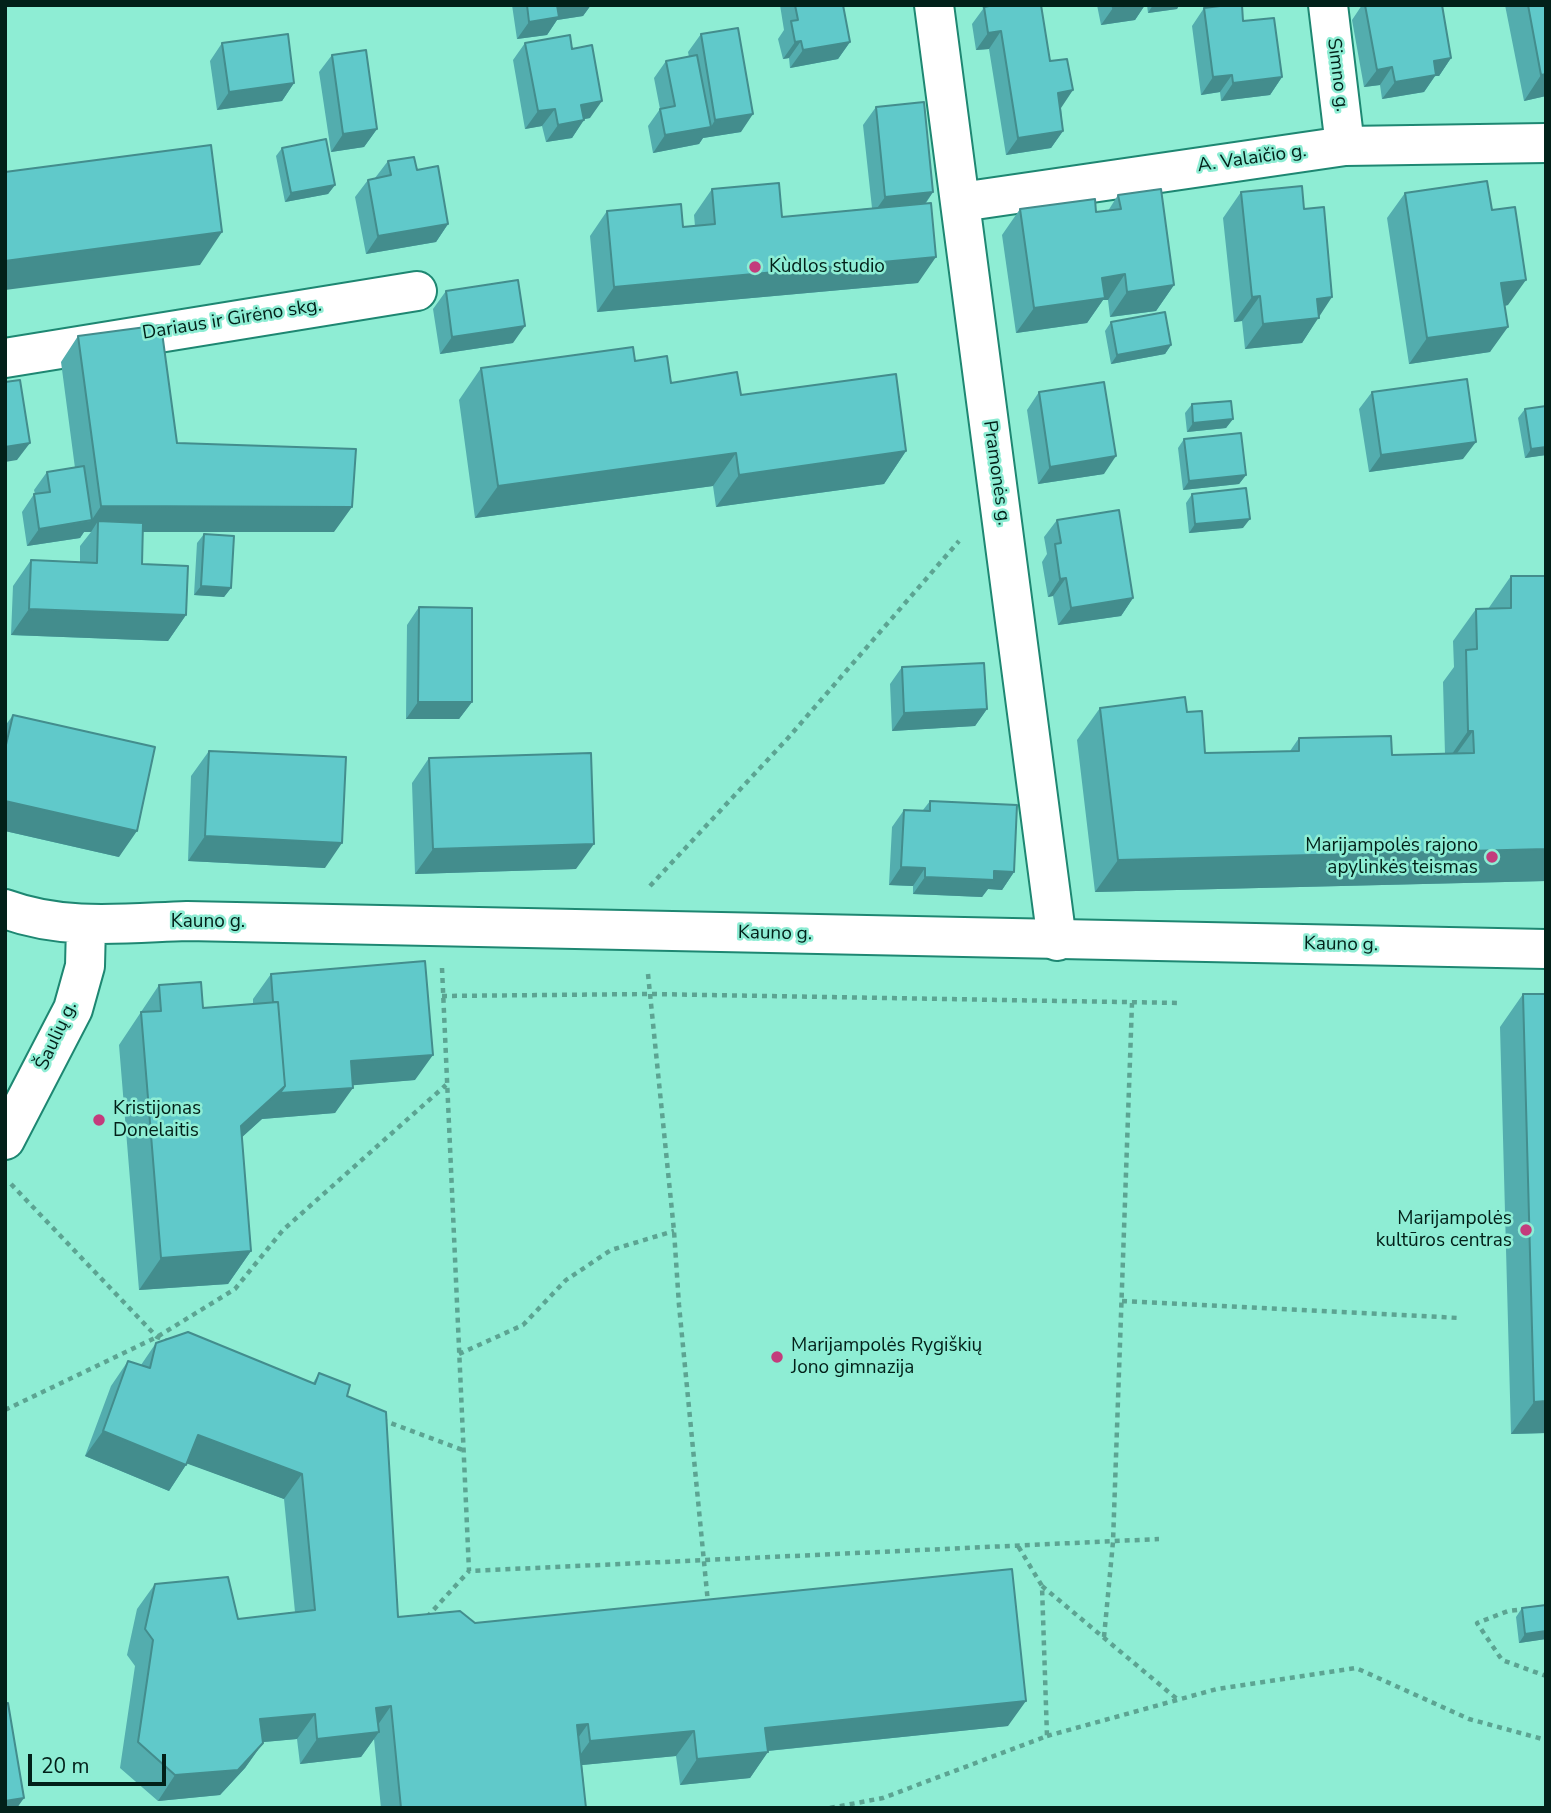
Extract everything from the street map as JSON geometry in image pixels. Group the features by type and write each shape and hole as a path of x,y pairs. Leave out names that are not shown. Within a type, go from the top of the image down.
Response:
{"street":[{"name":"Pramonės g.","path":"934,5 1057,941"},
{"name":"Simno g.","path":"1328,5 1345,146"},
{"name":"A. Valaičio g.","path":"961,202 1345,146 1546,143"},
{"name":"Dariaus ir Girėno skg.","path":"5,358 417,291"},
{"name":"Kauno g.","path":"5,909 63,923 86,925 187,921 1546,949"},
{"name":"Šaulių g.","path":"5,1140 73,1009 85,965 86,925"}],"path":[{"path":"708,1611 650,994 626,931 788,738 999,495"},
{"path":"425,1620 469,1571 441,926"},
{"path":"442,996 650,994 1181,1003"},
{"path":"1104,1637 1113,1542 1132,1003"},
{"path":"5,1410 157,1337 235,1289 283,1230 446,1085"},
{"path":"5,1178 157,1337 183,1346"},
{"path":"459,1354 523,1325 566,1280 611,1250 674,1231"},
{"path":"1122,1301 1459,1318"},
{"path":"374,1417 463,1450"},
{"path":"469,1571 1159,1539"},
{"path":"1018,1546 1042,1586 1177,1700"},
{"path":"1042,1586 1047,1736"},
{"path":"1533,1609 1508,1611 1477,1623 1502,1660 1546,1676"},
{"path":"830,1808 883,1798 1047,1736 1217,1689 1356,1668 1469,1719 1546,1740"}],"building":[{"path":"527,5 557,5 559,17 529,22"},
{"path":"795,5 843,5 850,42 803,50 801,41 795,42 791,21 798,20"},
{"path":"1041,5 1050,61 1067,59 1073,90 1058,93 1063,131 1018,138 1001,31 988,33 984,7"},
{"path":"1242,5 1243,21 1274,18 1282,77 1233,83 1232,75 1213,77 1204,8"},
{"path":"1365,5 1442,5 1451,58 1434,61 1436,75 1395,82 1392,67 1377,70"},
{"path":"1528,5 1546,5 1546,74 1541,75"},
{"path":"738,28 753,114 715,120 701,34"},
{"path":"288,34 294,83 229,92 222,43"},
{"path":"570,35 572,49 592,45 602,101 581,105 584,120 558,125 555,109 538,111 525,43"},
{"path":"366,50 377,129 343,134 332,55"},
{"path":"697,55 711,127 665,135 660,109 675,106 666,61"},
{"path":"924,102 933,192 885,197 876,107"},
{"path":"326,139 335,185 291,193 282,148"},
{"path":"211,145 222,232 5,261 5,172"},
{"path":"414,157 417,170 438,166 448,224 378,236 368,180 391,175 388,161"},
{"path":"1487,181 1492,210 1515,207 1526,280 1501,283 1508,327 1427,338 1405,193"},
{"path":"779,183 782,217 931,203 936,257 614,287 607,211 681,204 683,227 715,224 712,189"},
{"path":"1302,186 1304,209 1324,207 1332,297 1317,299 1319,318 1263,324 1260,296 1252,297 1241,192"},
{"path":"1161,189 1174,285 1127,292 1125,274 1102,278 1105,298 1034,308 1020,209 1095,199 1096,212 1121,209 1118,195"},
{"path":"518,280 525,326 452,337 446,291"},
{"path":"1165,312 1171,345 1117,355 1111,322"},
{"path":"161,325 177,443 356,449 352,507 101,506 78,336"},
{"path":"633,347 635,361 667,356 671,383 737,372 741,395 896,374 906,451 739,475 736,453 498,486 481,368"},
{"path":"1467,379 1476,442 1381,455 1372,392"},
{"path":"20,380 30,443 5,447 5,382"},
{"path":"1104,382 1116,456 1050,467 1039,392"},
{"path":"1231,401 1233,419 1193,423 1192,404"},
{"path":"1546,406 1546,447 1531,449 1525,409"},
{"path":"1241,433 1246,475 1189,481 1184,439"},
{"path":"84,466 92,520 39,529 34,494 50,492 47,472"},
{"path":"1246,488 1250,519 1195,524 1192,494"},
{"path":"1119,510 1133,598 1071,608 1066,578 1060,579 1055,544 1061,543 1057,520"},
{"path":"98,521 143,523 142,564 188,566 186,615 29,609 31,560 97,563"},
{"path":"204,534 234,536 231,588 201,586"},
{"path":"1511,576 1546,576 1546,849 1118,860 1100,708 1185,697 1187,712 1202,711 1205,753 1299,751 1299,738 1391,736 1392,755 1474,753 1473,731 1468,731 1466,650 1477,649 1476,609 1511,608"},
{"path":"419,607 472,608 472,702 418,702"},
{"path":"984,663 987,709 904,713 902,667"},
{"path":"13,715 155,747 137,831 5,801 5,749"},
{"path":"209,751 346,757 342,843 205,836"},
{"path":"591,753 594,844 433,849 429,758"},
{"path":"930,801 1017,805 1014,872 994,871 994,880 925,877 925,868 901,867 904,810 930,811"},
{"path":"425,961 433,1055 351,1061 353,1088 280,1093 285,1086 278,1002 273,1002 271,974"},
{"path":"201,982 203,1008 278,1002 285,1086 241,1126 251,1251 161,1258 141,1012 161,1011 159,985"},
{"path":"1523,994 1546,994 1546,1401 1534,1402"},
{"path":"188,1332 315,1384 319,1373 350,1385 347,1396 386,1412 398,1617 460,1611 475,1623 1012,1569 1026,1701 765,1728 768,1752 697,1759 694,1731 590,1741 588,1724 577,1725 586,1808 401,1808 391,1706 376,1708 379,1732 317,1739 315,1714 260,1719 263,1743 238,1770 175,1775 138,1742 153,1640 145,1629 155,1584 228,1577 238,1619 315,1610 302,1474 198,1435 186,1465 103,1431 128,1361 150,1368 156,1343"},
{"path":"1546,1605 1546,1631 1525,1634 1522,1608"},
{"path":"8,1703 24,1798 5,1801 5,1704"}],"place":[{"name":"Kùdlos studio","path":"755,267"},
{"name":"Marijampolės rajono apylinkės teismas","path":"1492,857"},
{"name":"Kristijonas Donelaitis","path":"99,1120"},
{"name":"Marijampolės kultūros centras","path":"1526,1230"},
{"name":"Marijampolės Rygiškių Jono gimnazija","path":"777,1357"}]}
